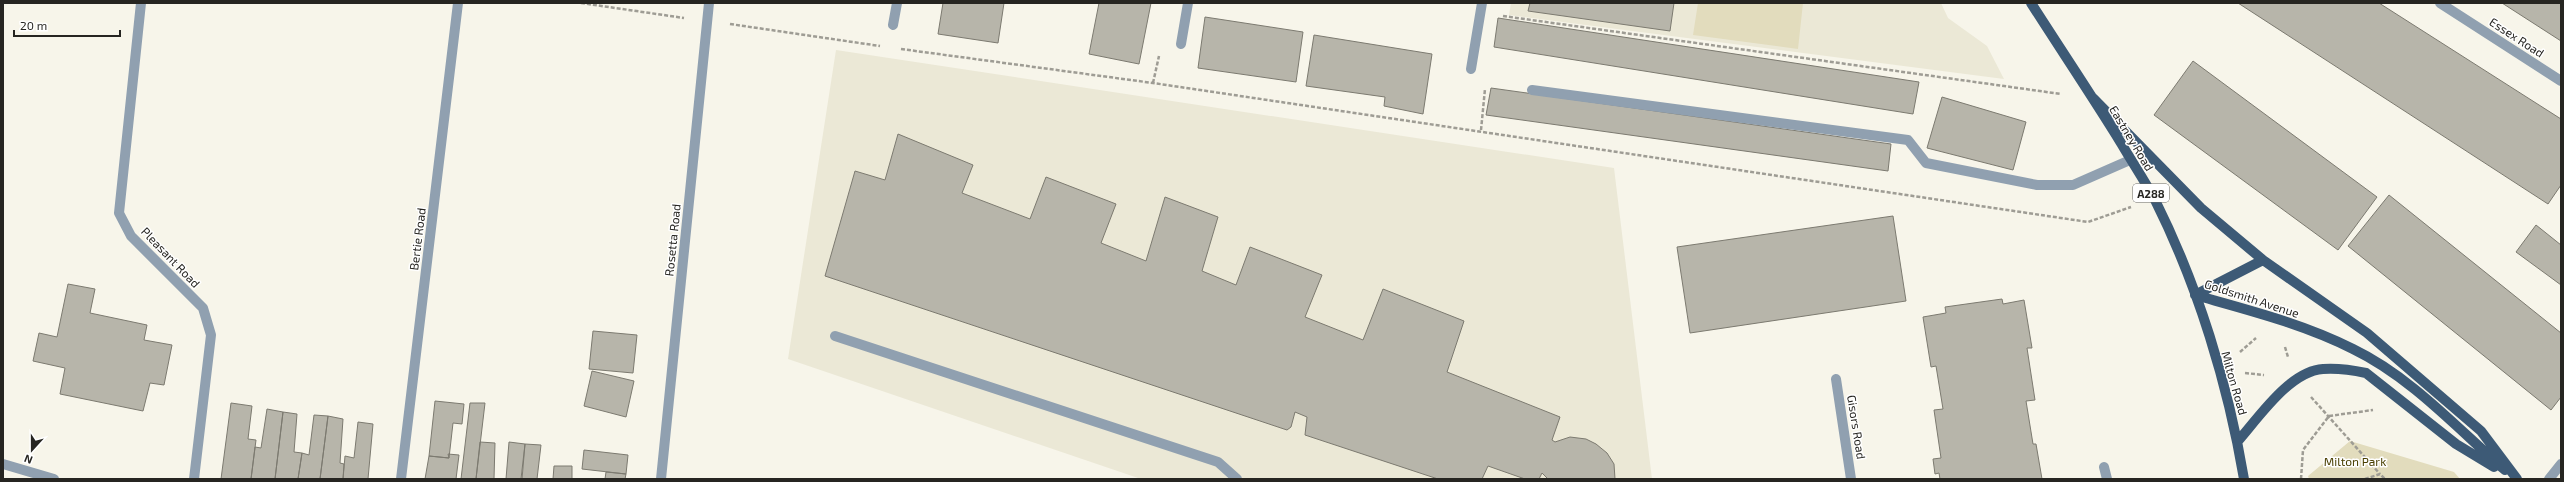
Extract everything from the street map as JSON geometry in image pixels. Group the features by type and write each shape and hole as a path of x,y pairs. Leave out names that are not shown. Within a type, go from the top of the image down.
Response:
{"main road":[{"name":"Eastney Road","path":"2031,3 2093,98 2154,198 2168,227 2195,295"},
{"path":"2093,98 2201,208 2263,260"},
{"name":"Goldsmith Avenue","path":"2195,295 2263,260 2367,333 2481,431 2515,479"},
{"name":"Goldsmith Avenue","path":"2195,295 2306,328 2354,349 2405,382 2515,479"},
{"name":"Milton Road","path":"2195,295 2219,370 2238,441 2244,479"},
{"path":"2238,441 2295,378 2322,369 2366,373 2456,444 2515,479"}],"street":[{"name":"Pleasant Road","path":"141,3 119,213 131,236 202,308 212,335 194,479"},
{"name":"Bertie Road","path":"401,479 458,3"},
{"name":"Rosetta Road","path":"661,479 709,3"},
{"path":"893,26 897,3"},
{"path":"1181,44 1188,3"},
{"name":"Essex Road","path":"2440,3 2561,81"},
{"path":"1470,69 1481,8"},
{"path":"1532,90 1908,140 1926,163 2036,185 2073,185 2130,160"},
{"path":"835,336 1218,462 1237,479"},
{"name":"Gisors Road","path":"1836,379 1851,479"},
{"path":"3,464 54,479"},
{"path":"2549,479 2561,464"},
{"path":"2104,467 2107,479"}],"path":[{"path":"581,3 888,47"},
{"path":"1481,8 2093,98"},
{"path":"896,48 1481,130 2088,222 2154,198"},
{"path":"1470,69 1485,90 1481,130"},
{"path":"2219,370 2276,320 2295,378 2385,479"},
{"path":"2219,370 2295,378"},
{"path":"2301,479 2303,450 2328,416 2376,410"},
{"path":"2365,479 2380,474"}],"shaded area":[{"path":"1511,3 1941,3 1948,18 1987,46 2004,79 1509,15"},
{"path":"836,50 1614,168 1652,479 1141,479 788,359"}],"green space":[{"path":"1698,3 1803,3 1798,49 1693,35"},
{"name":"Milton Park","path":"2350,441 2454,472 2460,479 2309,479 2308,476"}],"building":[{"path":"943,3 1004,3 998,43 938,34"},
{"path":"1099,3 1151,3 1139,64 1089,54"},
{"path":"1530,3 1674,3 1670,31 1528,11"},
{"path":"2238,3 2379,3 2561,119 2561,185 2548,204"},
{"path":"2502,3 2561,3 2561,41"},
{"path":"1205,17 1303,32 1296,82 1198,68"},
{"path":"1498,18 1919,82 1913,114 1494,47"},
{"path":"1314,35 1432,54 1423,114 1384,106 1385,97 1306,86"},
{"path":"2193,61 2377,197 2338,250 2154,115"},
{"path":"1491,88 1891,144 1888,171 1486,115"},
{"path":"1942,97 2026,122 2013,170 1927,148"},
{"path":"898,134 973,165 962,193 1030,219 1046,177 1116,204 1101,243 1146,261 1165,197 1218,217 1202,271 1236,285 1250,247 1322,275 1305,317 1363,340 1383,289 1464,321 1447,372 1560,417 1552,440 1555,442 1570,437 1586,439 1596,444 1607,453 1614,464 1615,479 1548,479 1542,473 1539,479 1525,479 1488,466 1482,479 1438,479 1305,435 1307,417 1295,412 1291,427 1287,430 825,276 855,171 885,180"},
{"path":"2389,195 2561,333 2561,397 2551,410 2348,246"},
{"path":"1893,216 1906,301 1690,333 1677,247"},
{"path":"2536,225 2561,245 2561,285 2516,252"},
{"path":"68,284 95,289 90,313 147,325 144,340 172,345 164,385 150,383 143,411 60,394 65,368 33,361 39,333 57,337"},
{"path":"2002,299 2003,304 2024,300 2032,348 2027,348 2035,400 2026,401 2033,444 2036,444 2042,479 1940,479 1939,473 1935,474 1933,459 1941,458 1934,410 1943,409 1936,366 1931,367 1923,317 1946,313 1945,307"},
{"path":"593,331 637,335 633,373 589,369"},
{"path":"592,371 634,381 626,417 584,406"},
{"path":"435,401 464,404 462,424 453,423 449,458 429,456"},
{"path":"231,403 252,406 248,439 256,440 251,479 221,479"},
{"path":"470,403 485,403 476,479 461,479"},
{"path":"267,409 283,412 275,479 251,479 255,447 261,448"},
{"path":"283,412 297,414 294,452 302,453 298,479 275,479"},
{"path":"314,415 328,416 320,479 298,479 302,453 309,455"},
{"path":"328,416 343,419 340,463 344,464 343,479 320,479"},
{"path":"358,422 373,424 368,479 343,479 345,456 354,458"},
{"path":"480,442 495,443 494,479 476,479"},
{"path":"509,442 525,444 521,479 506,479"},
{"path":"525,444 541,445 537,479 522,479"},
{"path":"584,450 628,455 626,474 582,469"},
{"path":"448,454 459,455 456,479 425,479 429,456 449,458"},
{"path":"554,466 572,466 572,479 553,479"},
{"path":"606,472 626,474 625,479 605,479"}]}
